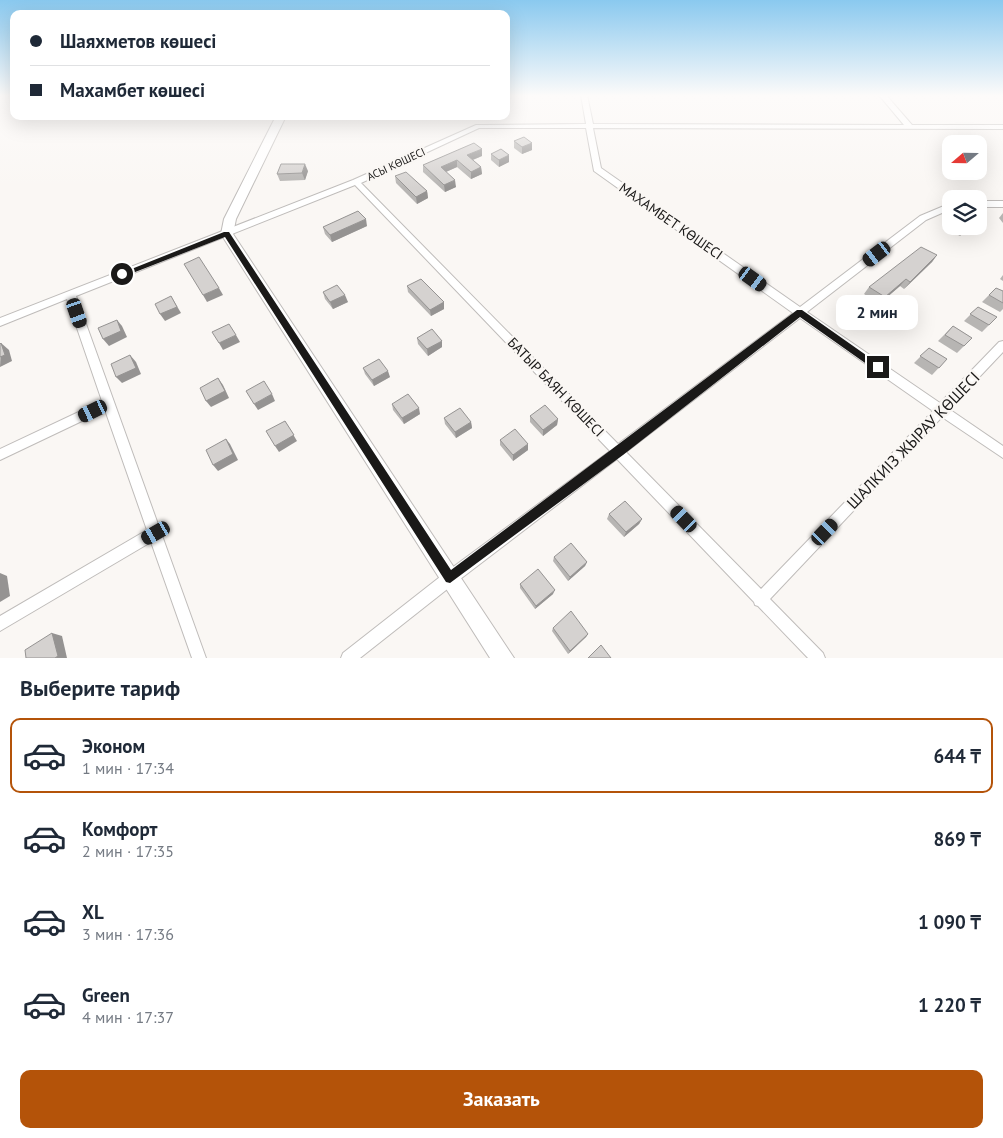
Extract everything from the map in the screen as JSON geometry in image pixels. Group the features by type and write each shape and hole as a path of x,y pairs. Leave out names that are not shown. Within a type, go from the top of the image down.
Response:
{"street":[{"path":"276,126 230,219 227,234 503,658"},
{"name":"АСЫ КӨШЕСІ","path":"0,322 356,182 478,126 1003,127"},
{"name":"МАХАМБЕТ КӨШЕСІ","path":"590,126 598,169 799,312 1003,453"},
{"name":"БАТЫР БАЯН КӨШЕСІ","path":"356,182 818,658"},
{"path":"987,204 1003,204"},
{"path":"348,658 450,578 619,452 799,312 924,218 942,210"},
{"path":"70,294 199,658"},
{"name":"ШАЛКИІЗ ЖЫРАУ КӨШЕСІ","path":"760,600 1003,345"},
{"path":"0,456 108,403"},
{"path":"0,624 156,533"}],"building":[{"path":"524,137 532,143 522,147 514,141"},
{"path":"474,143 482,149 467,155 481,167 471,172 457,160 441,167 455,180 444,185 423,165"},
{"path":"501,149 509,155 499,160 491,154"},
{"path":"281,164 305,164 302,173 277,174"},
{"path":"406,172 427,191 416,197 395,176"},
{"path":"358,211 366,219 330,235 323,227"},
{"path":"921,247 937,255 910,282 906,279 885,297 869,287"},
{"path":"199,257 219,288 203,295 184,264"},
{"path":"421,279 444,302 430,310 407,286"},
{"path":"337,285 345,295 330,302 323,292"},
{"path":"996,288 1003,291 1003,303 989,295"},
{"path":"171,296 177,307 160,314 155,304"},
{"path":"852,299 868,309 859,317 843,307"},
{"path":"978,307 997,317 989,325 970,314"},
{"path":"117,320 121,331 103,339 98,328"},
{"path":"229,324 236,335 219,343 212,332"},
{"path":"953,326 972,338 964,346 945,335"},
{"path":"432,329 442,341 427,349 417,338"},
{"path":"0,344 5,355 0,357"},
{"path":"929,348 947,359 939,368 920,356"},
{"path":"130,355 136,368 116,377 111,364"},
{"path":"379,359 388,371 372,380 363,368"},
{"path":"218,378 225,391 206,401 200,388"},
{"path":"264,381 272,394 254,404 246,391"},
{"path":"408,394 419,408 402,418 392,404"},
{"path":"545,405 558,419 543,430 530,416"},
{"path":"460,408 471,422 455,432 444,418"},
{"path":"285,421 294,435 275,446 266,431"},
{"path":"515,429 528,444 513,455 500,440"},
{"path":"226,439 233,454 213,465 206,450"},
{"path":"625,501 642,519 626,532 609,514"},
{"path":"571,543 587,562 570,577 554,557"},
{"path":"538,569 555,590 536,606 520,584"},
{"path":"571,611 588,634 570,651 553,628"},
{"path":"52,633 58,656 55,658 26,658 25,650"},
{"path":"601,645 611,658 588,658"}],"route":[{"path":"122,274 227,234 450,578 619,452 799,312 878,367"}]}
